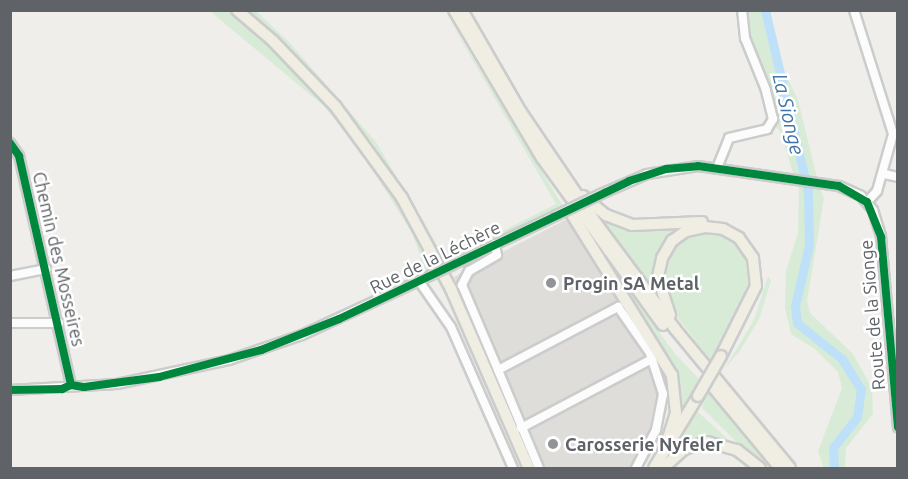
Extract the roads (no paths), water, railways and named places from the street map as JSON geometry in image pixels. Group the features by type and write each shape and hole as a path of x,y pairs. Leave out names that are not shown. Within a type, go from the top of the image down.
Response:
{"highway":[{"path":"237,10 316,85 393,183 447,281 529,468"},
{"path":"448,10 494,95 668,365 677,402 663,454"},
{"path":"454,10 509,108 592,231 780,468"},
{"path":"462,10 555,164 675,329 790,468"},
{"path":"555,164 591,204 619,222 648,227 713,222 733,229 748,240 760,265 760,288 722,358 654,468"},
{"path":"722,358 751,302 756,269 751,254 739,238 720,228 701,227 680,235 665,251 658,274 662,298 691,342 796,468"},
{"path":"662,468 699,397"},
{"path":"662,468 684,449 707,442 737,450 759,468"}],"street":[{"path":"717,168 729,138 767,129 772,121 772,109 745,38 742,10"},
{"path":"854,10 893,134 884,174 877,191 867,202"},
{"name":"Chemin des Mosseires","path":"10,143 19,156 59,323 71,385"},
{"name":"Rue de la Léchère","path":"10,390 62,389 71,385 81,388 128,382 229,360 302,335 601,194 666,170 717,168 818,182 847,188 867,202"},
{"path":"884,174 897,177"},
{"name":"Route de la Sionge","path":"867,202 881,237 897,428"},
{"path":"495,244 496,255 469,271 462,285 539,468"},
{"path":"10,276 46,269"},
{"path":"419,281 452,327 513,468"},
{"path":"498,370 618,307 652,359 662,386 663,403 656,430 636,468"},
{"path":"10,323 59,323"},
{"path":"521,428 652,359"}],"waterway":[{"name":"La Sionge","path":"765,10 808,192 809,245 795,306 797,323 842,359 861,389 857,417 833,448 834,468"}],"place":[{"name":"Progin SA Metal","path":"551,283"},
{"name":"Carosserie Nyfeler","path":"553,444"}]}
